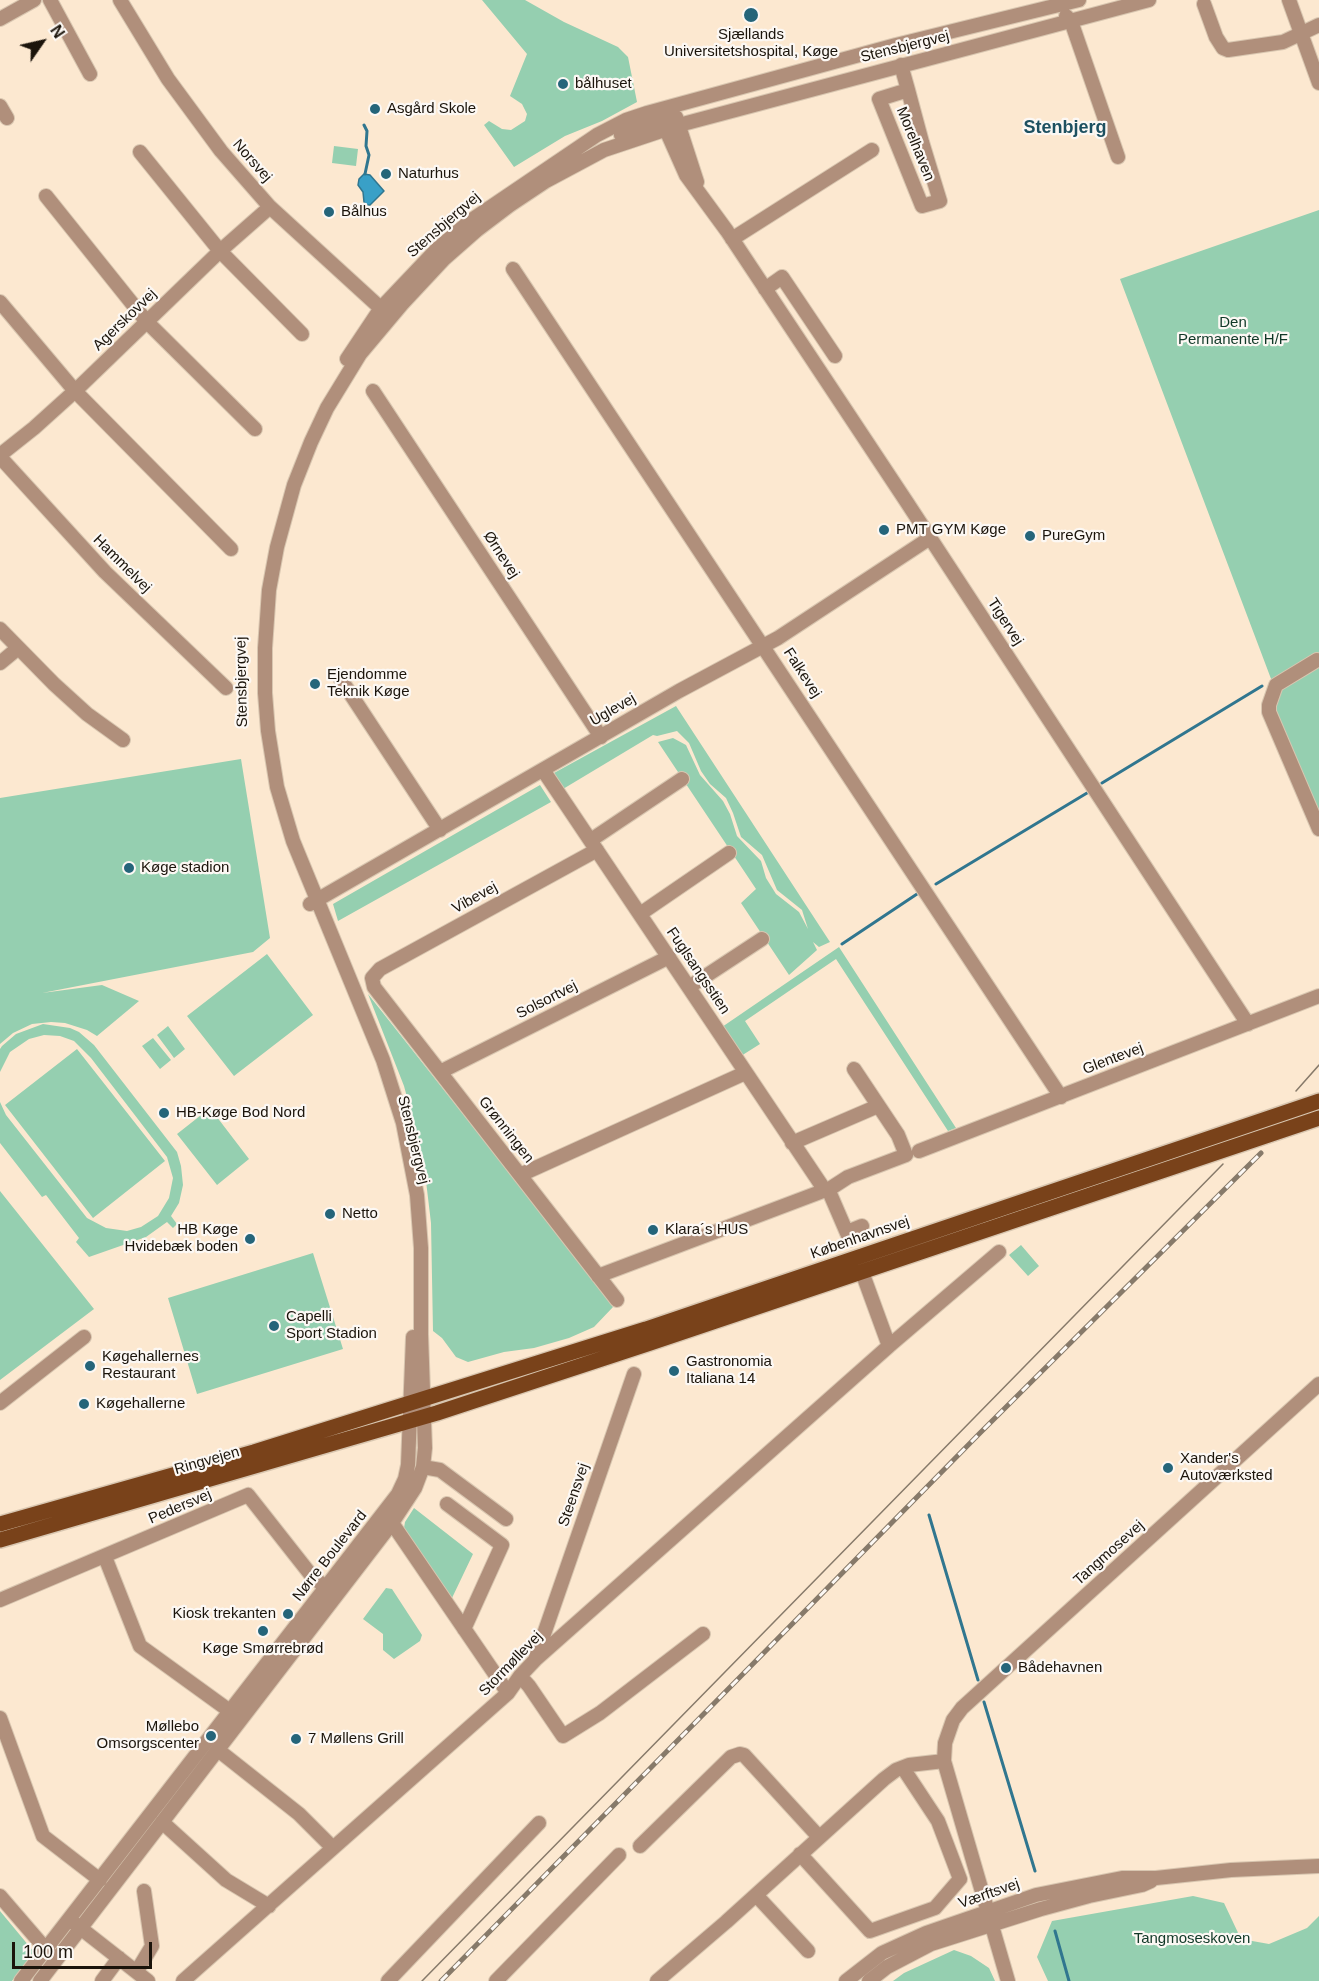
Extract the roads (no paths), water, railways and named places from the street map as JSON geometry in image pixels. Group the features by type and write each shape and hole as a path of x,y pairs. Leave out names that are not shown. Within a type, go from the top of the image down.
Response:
{"main road":[{"name":"Københavnsvej","path":"417,1401 646,1329 1319,1101"},
{"path":"416,1419 1319,1118"},
{"name":"Ringvejen","path":"1,1534 417,1401"},
{"name":"Ringvejen","path":"1,1534 416,1419"}],"street":[{"path":"0,19 34,0"},
{"path":"50,0 90,74"},
{"name":"Norsvej","path":"120,0 168,79 220,151 270,207 386,313"},
{"name":"Stensbjergvej","path":"386,313 477,230 537,187 572,166 662,120 901,65 1149,0"},
{"path":"1289,0 1319,83"},
{"name":"Stensbjergvej","path":"1071,21 1077,1"},
{"name":"Stensbjergvej","path":"416,1419 410,1196 395,1124 313,903 280,798 269,735 265,693 265,648 269,590 277,547 311,442 327,408 386,313 437,249 487,208 597,135 627,120 662,120 765,82 896,45 1077,1"},
{"path":"1204,4 1216,37 1223,48 1228,50 1283,42 1319,25"},
{"path":"1057,6 1071,21 1118,157"},
{"name":"Morelhaven","path":"901,65 940,201 922,206 879,99 908,90"},
{"name":"Tigervej","path":"676,116 704,198"},
{"name":"Tigervej","path":"662,120 686,175 732,239 930,538 1248,1024"},
{"path":"732,239 872,150"},
{"path":"140,152 220,252 302,334"},
{"path":"46,196 147,322 255,429"},
{"name":"Agerskovvej","path":"0,456 75,391 270,207"},
{"name":"Falkevej","path":"513,269 1061,1097"},
{"path":"765,289 782,277 835,356"},
{"path":"0,302 75,391 231,549"},
{"name":"Ørnevej","path":"373,391 601,737"},
{"name":"Hammelvej","path":"0,456 105,572 226,688"},
{"name":"Uglevej","path":"313,903 679,691 778,638 930,538"},
{"path":"0,629 17,649 87,714 123,740"},
{"path":"0,663 17,649"},
{"path":"1317,660 1276,685 1269,712 1319,829"},
{"path":"340,678 440,830"},
{"name":"Fuglsangsstien","path":"543,770 792,1143 826,1189 848,1236 862,1226"},
{"name":"Vibevej","path":"372,978 380,969 594,845 682,779"},
{"path":"640,914 729,853"},
{"path":"689,987 762,939"},
{"name":"Solsortvej","path":"440,1072 669,957"},
{"name":"Grønningen","path":"372,978 374,987 617,1300"},
{"name":"Glentevej","path":"598,1276 1319,996"},
{"path":"854,1069 912,1153"},
{"path":"520,1175 745,1073"},
{"path":"792,1143 878,1106"},
{"name":"Stormøllevej","path":"183,1981 508,1693 520,1676 562,1635 889,1346 999,1252"},
{"path":"862,1272 889,1346"},
{"path":"0,1403 84,1337"},
{"name":"Steensvej","path":"536,1659 634,1374"},
{"name":"Tangmosevej","path":"990,1918 944,1761 945,1743 953,1720 962,1708 1319,1384"},
{"name":"Nørre Boulevard","path":"40,1981 69,1919 236,1715 387,1519 415,1488 423,1467 425,1448 416,1419"},
{"name":"Nørre Boulevard","path":"387,1519 405,1479 416,1419"},
{"path":"423,1467 440,1470 506,1519"},
{"name":"Pedersvej","path":"0,1600 248,1496 311,1575 332,1592"},
{"path":"447,1504 502,1545 464,1629"},
{"path":"387,1519 508,1693"},
{"path":"105,1557 140,1646 236,1715"},
{"path":"546,1627 562,1635"},
{"path":"520,1676 563,1736 600,1713 703,1634"},
{"name":"Nørre Boulevard","path":"21,1981 81,1929 218,1750 236,1715"},
{"path":"0,1718 43,1836 100,1880"},
{"path":"218,1750 305,1819 333,1848"},
{"path":"640,1846 736,1754 744,1755 819,1837"},
{"path":"657,1981 884,1779 903,1768 922,1762 944,1761"},
{"path":"800,1854 870,1931 935,1908 960,1879 938,1821 903,1768"},
{"path":"162,1822 226,1880 269,1906"},
{"path":"388,1981 539,1823"},
{"path":"496,1981 619,1855"},
{"name":"Værftsvej","path":"869,1981 887,1967 931,1944 1036,1895 1122,1878 1156,1878 1231,1870 1319,1866"},
{"path":"136,1971 152,1946 144,1891"},
{"path":"756,1895 808,1951"},
{"path":"0,1896 51,1955"},
{"path":"990,1918 1008,1981"},
{"name":"Værftsvej","path":"846,1981 882,1953 926,1933 990,1918"},
{"path":"69,1919 148,1981"},
{"path":"102,1981 119,1958"}],"water":[{"path":"364,174 370,175 384,191 370,205 364,202 363,192 358,185 359,179"}],"waterway":[{"path":"364,125 367,131 366,146 369,155 365,174"},
{"path":"1102,783 1262,686"},
{"path":"936,884 1087,793"},
{"path":"842,944 920,892"},
{"path":"929,1515 978,1680"},
{"path":"984,1702 1035,1871"},
{"path":"1055,1931 1069,1981"}],"tram line":[{"path":"1296,1091 1319,1065"},
{"path":"422,1981 1223,1164"}],"railway":[{"path":"441,1981 980,1433 1261,1153"}],"place":[{"name":"Sjællands Universitetshospital, Køge","path":"751,15"},
{"name":"bålhuset","path":"563,84"},
{"name":"Asgård Skole","path":"375,109"},
{"name":"Naturhus","path":"386,174"},
{"name":"Bålhus","path":"329,212"},
{"name":"PMT GYM Køge","path":"884,530"},
{"name":"PureGym","path":"1030,536"},
{"name":"Ejendomme Teknik Køge","path":"315,684"},
{"name":"Køge stadion","path":"129,868"},
{"name":"HB-Køge Bod Nord","path":"164,1113"},
{"name":"Netto","path":"330,1214"},
{"name":"Klara´s HUS","path":"653,1230"},
{"name":"HB Køge Hvidebæk boden","path":"250,1239"},
{"name":"Capelli Sport Stadion","path":"274,1326"},
{"name":"Køgehallernes Restaurant","path":"90,1366"},
{"name":"Gastronomia Italiana 14","path":"674,1371"},
{"name":"Køgehallerne","path":"84,1404"},
{"name":"Xander's Autoværksted","path":"1168,1468"},
{"name":"Kiosk trekanten","path":"288,1614"},
{"name":"Køge Smørrebrød","path":"263,1631"},
{"name":"Bådehavnen","path":"1006,1668"},
{"name":"Møllebo Omsorgscenter","path":"211,1736"},
{"name":"7 Møllens Grill","path":"296,1739"}],"district":[{"name":"Stenbjerg","path":"1065,128"}],"park label":[{"name":"Den Permanente H/F","path":"1233,332"},
{"name":"Tangmoseskoven","path":"1192,1939"}]}
